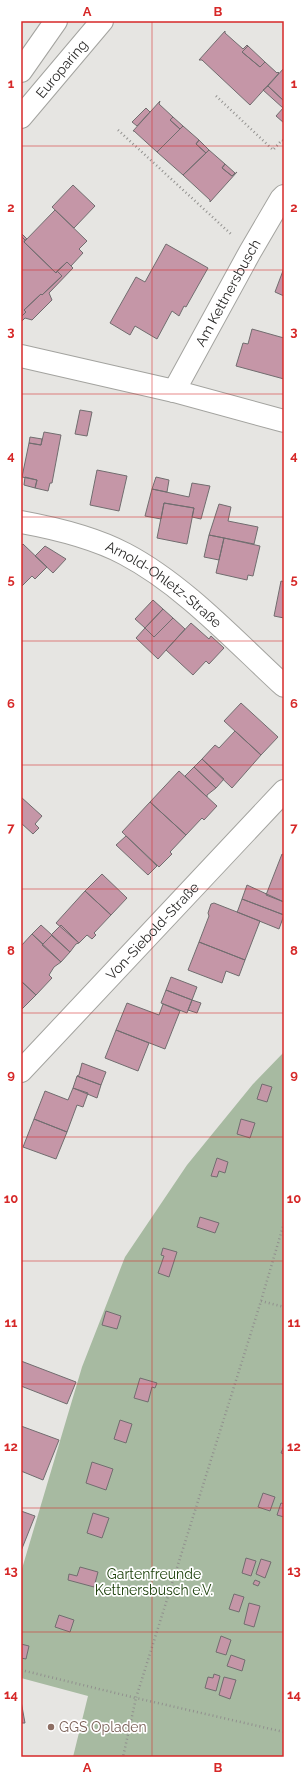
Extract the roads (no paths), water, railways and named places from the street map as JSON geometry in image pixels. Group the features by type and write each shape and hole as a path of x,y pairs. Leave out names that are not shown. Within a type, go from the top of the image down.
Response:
{"street":[{"path":"21,71 56,21"},
{"name":"Europaring","path":"21,117 102,21"},
{"name":"Am Kettnersbusch","path":"174,391 250,252 284,196"},
{"path":"21,356 174,391 284,421"},
{"name":"Arnold-Ohletz-Straße","path":"21,522 52,527 81,536 131,557 175,585 284,686"},
{"name":"Von-Siebold-Straße","path":"21,1071 284,791"}],"place":[{"name":"GGS Opladen","path":"51,1727"}],"park label":[{"name":"Gartenfreunde Kettnersbusch e.V.","path":"154,1582"}]}
